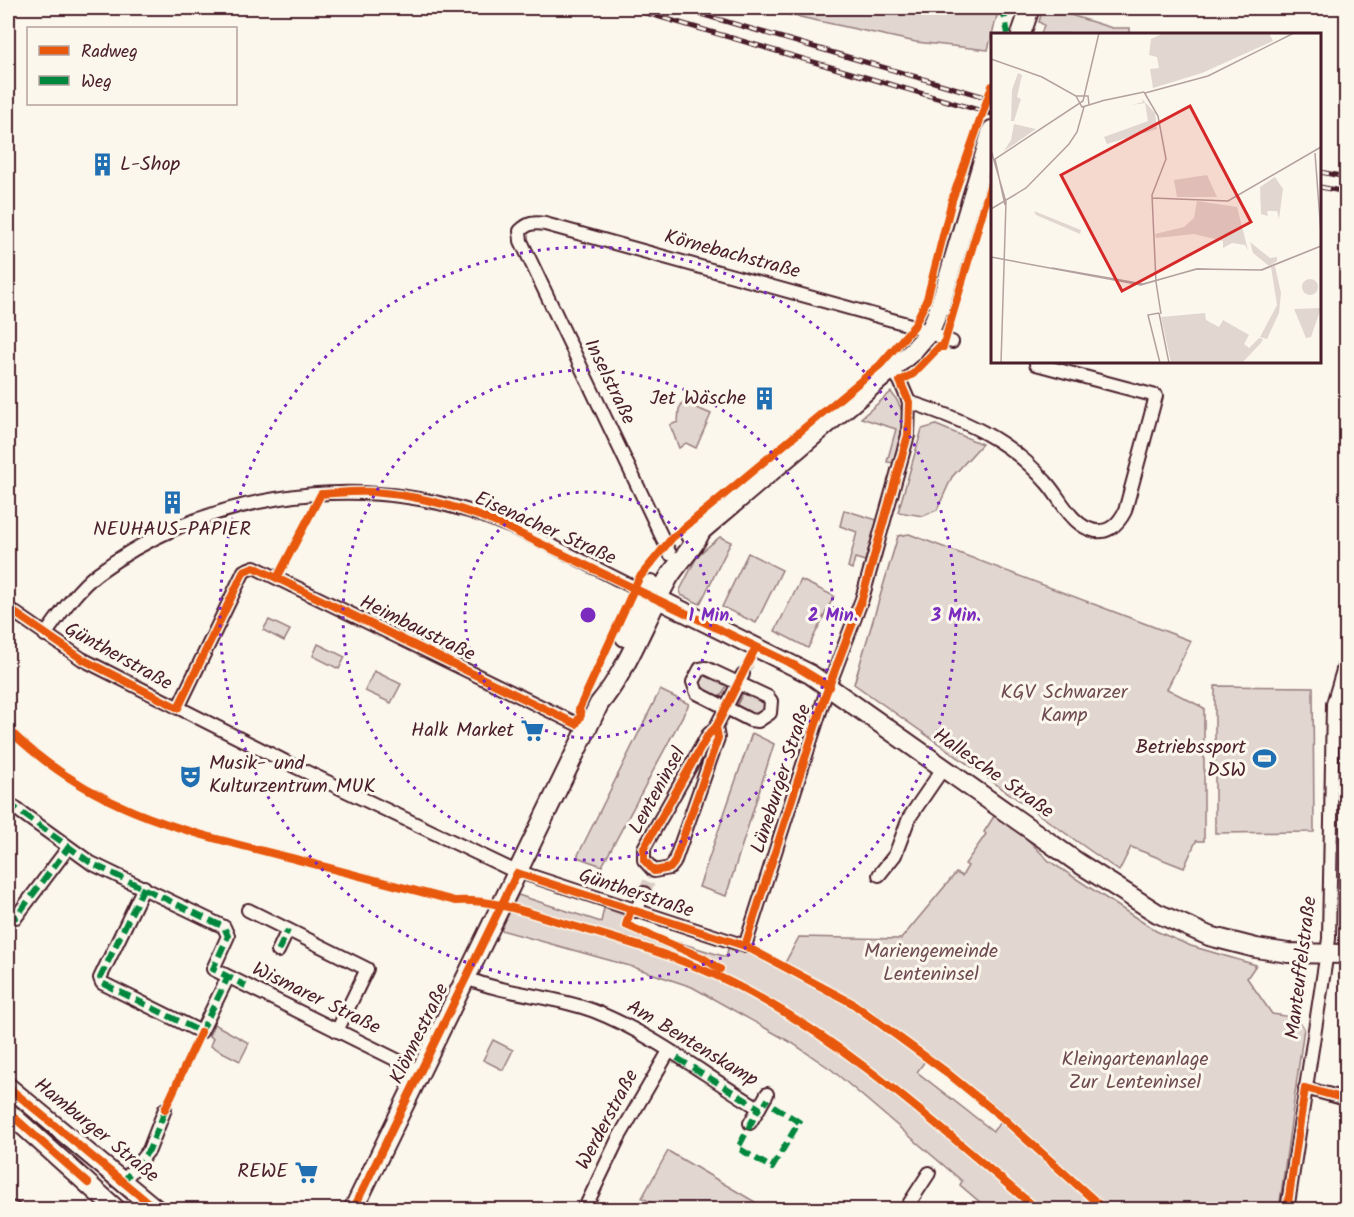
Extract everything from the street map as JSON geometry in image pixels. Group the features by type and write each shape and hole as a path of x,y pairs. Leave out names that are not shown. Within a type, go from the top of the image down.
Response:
{"main road":[{"path":"1021,33 1030,8"},
{"path":"930,331 939,309 991,134"},
{"name":"Klönnestraße","path":"353,1209 587,729 598,704 599,694 652,596 670,554 687,537 701,531 892,370 930,331"},
{"name":"Klönnestraße","path":"652,596 697,540 701,531"},
{"name":"Hallesche Straße","path":"652,596 754,653 805,671 1077,862 1157,913 1209,936 1236,944 1288,953 1347,954"},
{"name":"Hamburger Straße","path":"8,1088 122,1183 157,1209"},
{"name":"Hamburger Straße","path":"8,1112 117,1209"}],"street":[{"name":"Körnebachstraße","path":"524,227 536,223 545,224 930,331 952,342"},
{"name":"Inselstraße","path":"524,227 520,231 521,241 670,554"},
{"path":"909,402 987,432 1027,462 1085,528 1094,531 1111,528 1125,511 1156,396 1036,364"},
{"name":"Lüneburger Straße","path":"745,946 830,687 862,599 908,435 909,402 892,370"},
{"name":"Eisenacher Straße","path":"45,635 97,574 163,533 198,519 266,500 321,494 379,493 468,511 652,596"},
{"name":"Heimbaustraße","path":"244,572 254,567 587,729"},
{"name":"Güntherstraße","path":"178,708 244,572"},
{"name":"Güntherstraße","path":"8,608 82,659 518,873 745,946"},
{"name":"Manteuffelstraße","path":"1287,1209 1332,913 1334,704 1347,660"},
{"path":"712,668 741,678 771,701 770,713 758,721 697,693 693,682 700,669 712,668"},
{"name":"Lenteninsel","path":"716,727 718,738 674,863 670,868 653,874 644,860 645,848 708,735 716,727 741,678"},
{"path":"879,875 895,855 909,818 944,767"},
{"name":"Wismarer Straße","path":"8,803 68,848 102,868 224,927 228,936 213,969 419,1071"},
{"path":"8,910 16,917 68,848"},
{"name":"Wismarer Straße","path":"144,887 100,978 102,983 201,1032 228,977"},
{"path":"636,911 644,893"},
{"path":"249,910 367,969 337,1031"},
{"path":"278,951 288,930"},
{"name":"Am Bentenskamp","path":"466,978 487,987 551,999 592,1010 629,1026 759,1108"},
{"name":"Werderstraße","path":"584,1209 615,1144 669,1051"},
{"path":"1305,1088 1347,1099"},
{"name":"Am Bentenskamp","path":"750,1123 767,1094"},
{"path":"122,1183 149,1150 165,1109"},
{"path":"905,1209 929,1173"},
{"path":"8,1207 16,1209"}],"green space":[{"path":"758,8 999,8 988,50 916,42"},
{"path":"1043,8 1065,8 1064,13 1112,28 1130,28 1130,33 1041,33 1044,25 1039,22"},
{"path":"891,392 903,418 902,435 894,463 887,462 896,429 861,418"},
{"path":"683,402 711,414 696,448 686,443 679,448 670,425 678,422 679,409"},
{"path":"936,425 982,444 952,477 937,510 923,516 898,512 922,429"},
{"path":"844,510 877,520 865,561 855,558 852,569 848,567 857,532 840,526"},
{"name":"KGV Schwarzer Kamp","path":"909,534 1191,641 1167,689 1204,708 1204,841 1196,841 1184,868 1131,847 1119,871 854,684 898,536"},
{"path":"720,537 731,542 700,604 681,595 680,590 698,555"},
{"path":"748,553 782,570 756,623 722,607"},
{"path":"801,580 834,596 808,648 775,631"},
{"path":"269,620 290,630 284,641 263,630"},
{"path":"318,644 345,657 339,669 313,656"},
{"path":"374,671 401,684 391,703 365,691"},
{"path":"703,672 729,681 719,700 698,688 699,676"},
{"name":"Betriebssport DSW","path":"1215,686 1313,687 1314,832 1215,833"},
{"path":"745,689 768,705 758,718 736,707"},
{"path":"660,690 689,704 602,866 577,857"},
{"path":"752,733 774,744 726,896 699,887"},
{"name":"Kleingartenanlage Zur Lenteninsel","path":"998,810 1049,861 1156,931 1191,946 1256,965 1247,978 1272,1014 1294,1019 1304,1028 1279,1209 988,1209 960,1185 962,1181 832,1070 792,1043 692,987 630,966 501,930 518,895 601,922 604,908 627,916 625,926 726,957 729,945 761,956 821,988 849,1006 860,1003 785,963 799,937 901,939 956,873 962,876 968,866 965,864 986,834 984,832","holes":["930,1054 1002,1111 1001,1122 993,1131 917,1072"]},
{"path":"214,1024 249,1043 240,1061 210,1046 213,1038 209,1036"},
{"path":"493,1040 513,1050 503,1070 483,1060"},
{"path":"668,1151 767,1209 665,1209 642,1198"}],"tunnel":[{"path":"743,674 751,658"},
{"path":"644,893 651,877"}],"tram line":[{"path":"8,1098 140,1210"}],"railway":[{"path":"629,8 991,114"},
{"path":"680,8 991,99"},
{"path":"1321,172 1346,177"},
{"path":"1321,187 1346,192"}],"marked path":[{"path":"999,8 1005,18 1008,33"},
{"path":"8,803 91,863 224,927 228,936 213,969 246,986"},
{"path":"8,910 16,917 68,848"},
{"path":"144,887 100,978 102,983 201,1032 228,977"},
{"path":"278,951 288,930"},
{"path":"677,1058 759,1108 738,1148 772,1168 799,1122 764,1100"},
{"path":"122,1183 149,1150 167,1106"}],"cycle path":[{"path":"8,608 82,659 178,708 244,571 254,567 576,724 581,715 579,709 639,578 672,538 880,365 914,326 927,299 952,200 991,89"},
{"path":"745,946 824,699 862,599 908,435 909,402 900,381 913,374 939,347 943,347 991,183"},
{"path":"277,578 321,494 372,492 422,499 454,507 502,525 794,665 830,687"},
{"path":"716,727 718,738 674,863 670,868 654,871 644,860 644,848 708,735 716,727 756,647"},
{"path":"8,729 40,757 73,780 142,815 215,839 455,901 484,902 513,908 672,957 732,983 815,1031 854,1059 928,1117 1038,1210"},
{"path":"353,1210 517,873 745,946 852,1003 945,1071 1004,1119 1105,1210"},
{"path":"631,909 626,925 703,958 720,969"},
{"path":"165,1109 201,1032"},
{"path":"8,1087 157,1210"},
{"path":"1287,1210 1305,1088 1346,1099"},
{"path":"8,1112 88,1183"}],"place":[{"name":"L-Shop","path":"102,165"},
{"name":"Jet Wäsche","path":"764,399"},
{"name":"NEUHAUS-PAPIER","path":"172,502"},
{"name":"Halk Market","path":"532,731"},
{"name":"Betriebssport DSW","path":"1264,759"},
{"name":"Musik- und Kulturzentrum MUK","path":"191,776"},
{"name":"REWE","path":"306,1172"}],"park label":[{"name":"Mariengemeinde Lenteninsel","path":"931,964"}]}
